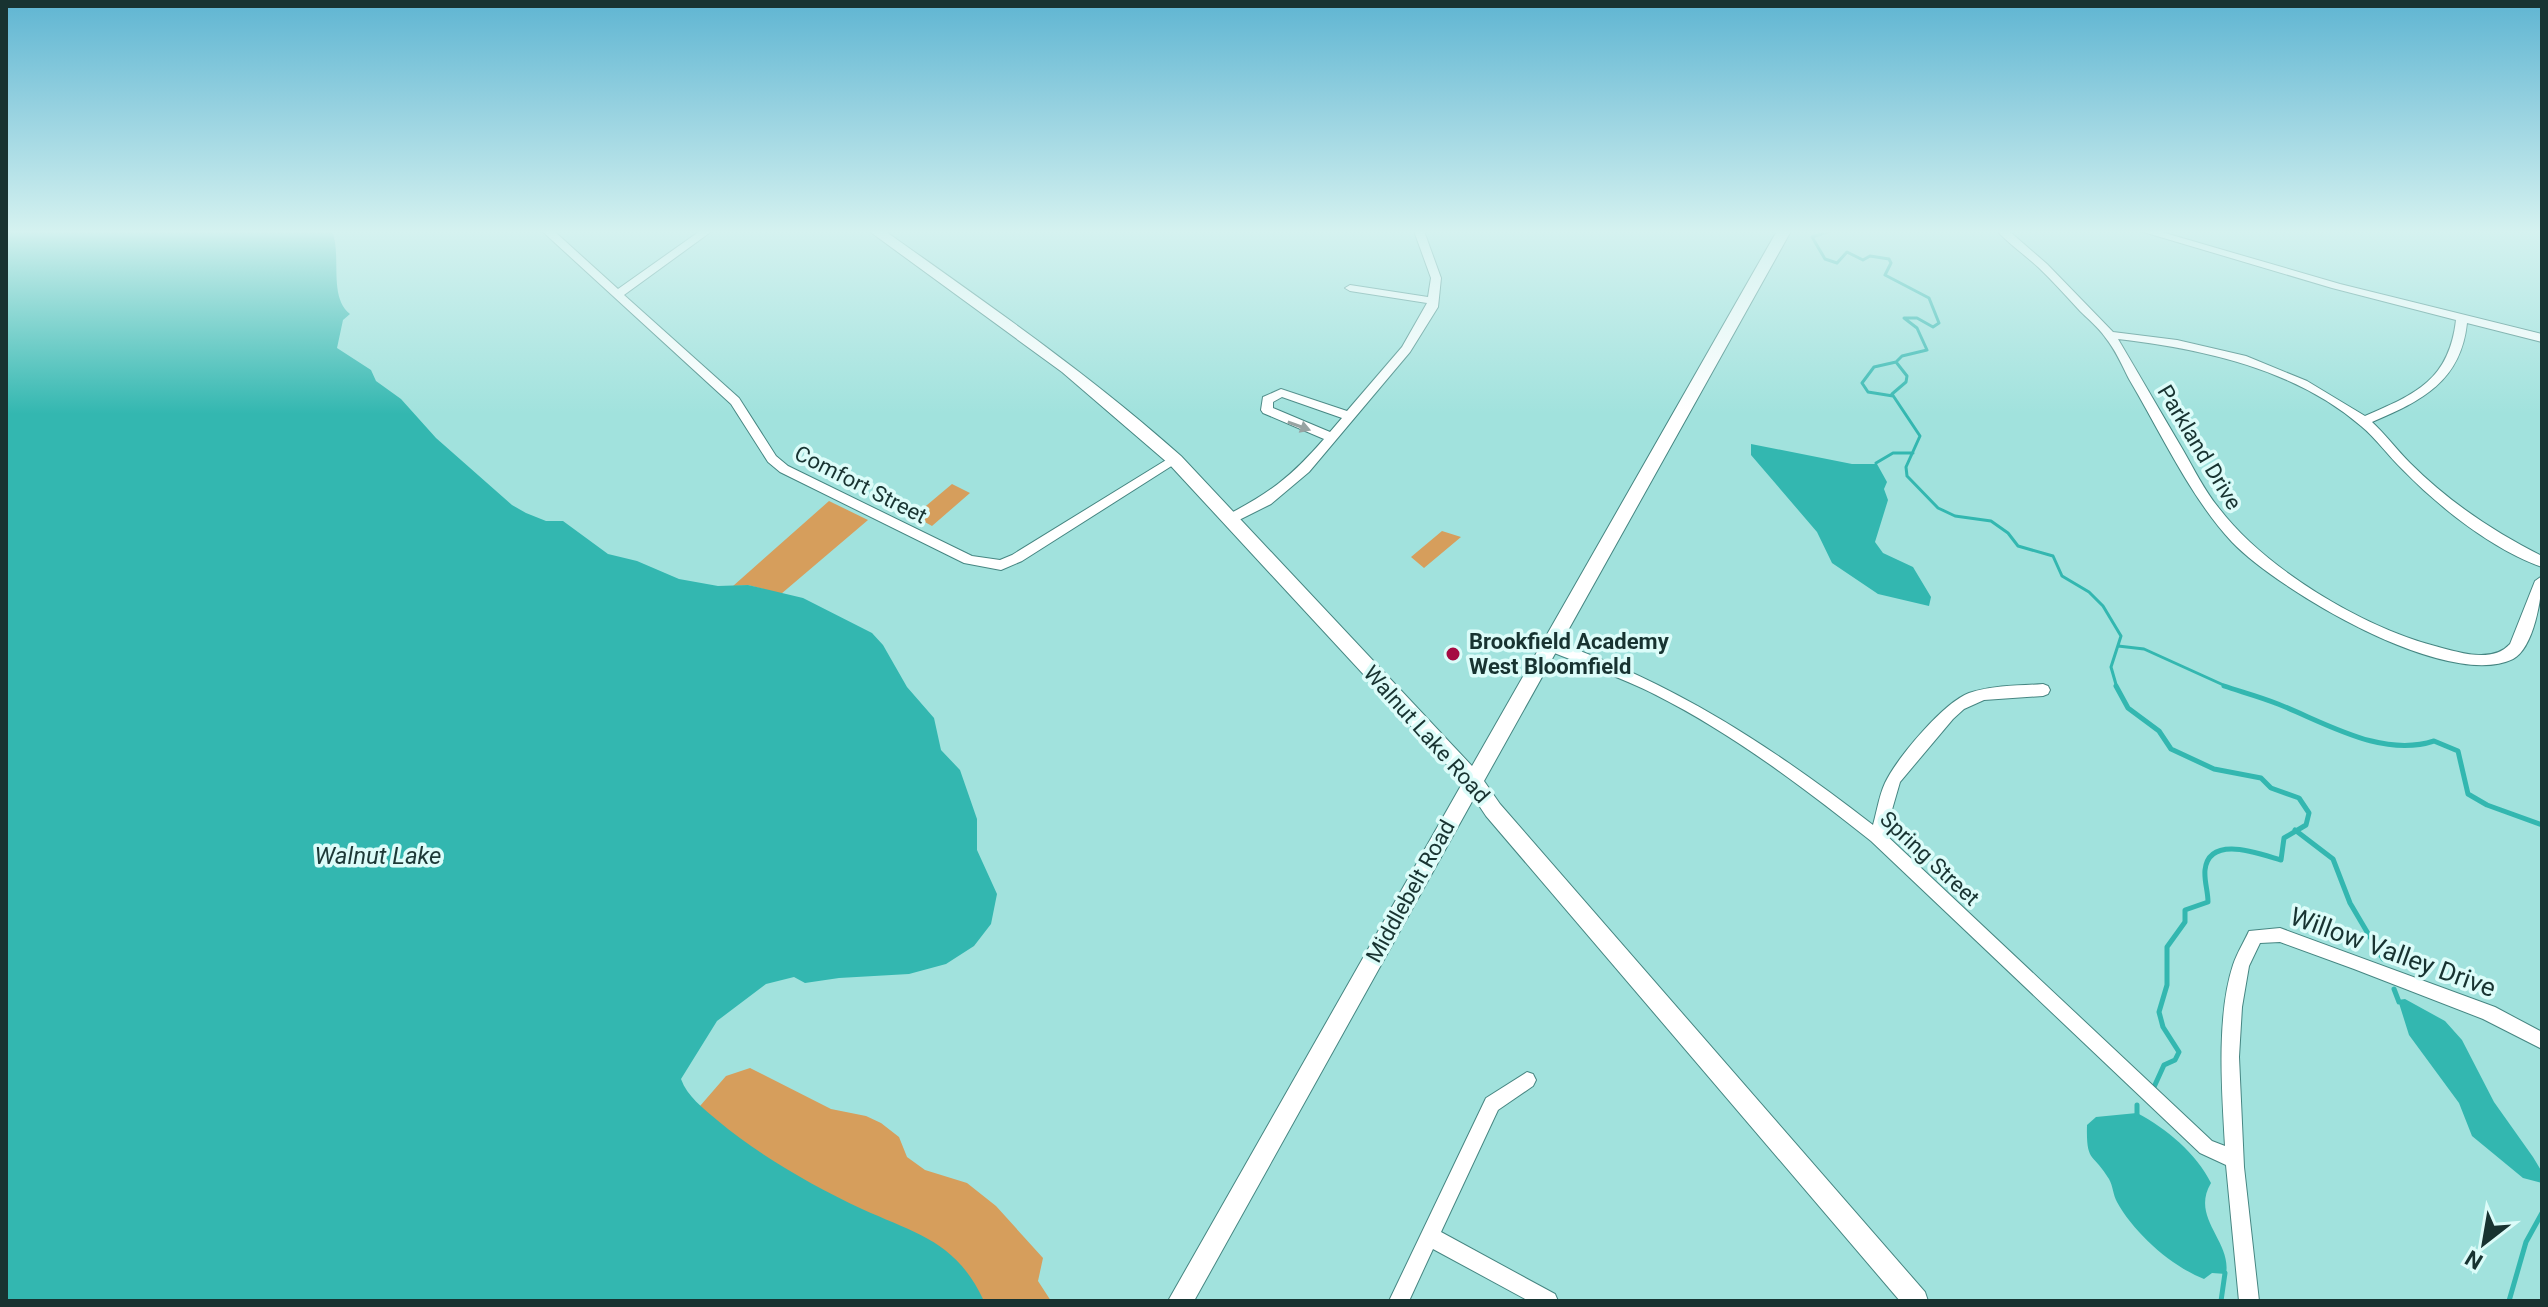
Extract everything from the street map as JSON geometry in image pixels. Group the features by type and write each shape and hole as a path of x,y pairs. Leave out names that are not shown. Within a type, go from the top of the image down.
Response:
{"street":[{"name":"Comfort Street","path":"614,292 735,401 772,459 784,469 985,565 1001,565 1017,558 1175,460"},
{"path":"617,295 621,292"},
{"name":"Walnut Lake Road","path":"961,292 1082,379 1127,415 1175,460 1472,779 1493,810 1916,1301"},
{"path":"1375,292 1433,301"},
{"path":"1230,519 1266,501 1305,469 1406,349 1433,301 1434,292"},
{"name":"Middlebelt Road","path":"1180,1301 1472,779 1552,646 1750,292"},
{"name":"Parkland Drive","path":"2068,292 2110,335 2207,502 2225,527 2278,574 2371,627 2434,651 2487,661 2510,654 2517,644 2542,581"},
{"path":"2365,292 2542,338"},
{"path":"2363,421 2410,401 2436,385 2452,362 2459,344 2462,319"},
{"path":"2110,335 2174,341 2252,361 2312,388 2363,421 2411,471 2462,517 2542,562"},
{"path":"1331,437 1280,419 1267,410 1267,400 1281,393 1349,416"},
{"name":"Spring Street","path":"1552,646 1661,691 1756,748 1876,836 2206,1147 2235,1160"},
{"path":"1876,836 1895,780 1950,708 1992,692 2043,690"},
{"name":"Willow Valley Drive","path":"2249,1301 2235,1160 2230,1042 2242,953 2255,936 2280,935 2369,967 2489,1013 2542,1041"},
{"path":"1399,1301 1492,1104 1527,1080"},
{"path":"1431,1237 1548,1301"}],"shaded area":[{"path":"952,484 970,493 932,526 914,516"},
{"path":"829,501 868,520 781,594 748,585 733,586"},
{"path":"1442,531 1461,537 1424,568 1411,557"},
{"path":"750,1068 831,1109 866,1116 881,1123 899,1137 907,1157 925,1170 967,1183 996,1206 1043,1258 1038,1281 1051,1301 628,1301 700,1106 726,1076"}],"water":[{"name":"Walnut Lake","path":"6,292 338,292 343,307 350,314 343,320 337,348 371,370 376,381 401,399 436,438 512,505 546,521 563,521 608,554 637,561 679,579 718,586 748,585 803,598 872,633 883,645 907,687 934,718 941,750 960,770 977,819 977,850 997,894 991,924 974,946 946,964 909,974 805,983 794,977 766,984 717,1021 681,1079 701,1106 768,1158 824,1190 917,1233 948,1252 973,1281 984,1301 6,1301"},
{"path":"1751,444 1852,464 1877,464 1887,482 1884,489 1888,500 1875,542 1883,553 1913,567 1931,597 1929,606 1878,594 1832,563 1817,532 1751,455"},
{"path":"2405,999 2445,1021 2462,1040 2494,1102 2542,1172 2542,1183 2523,1178 2472,1136 2459,1103 2409,1035 2398,1000"},
{"path":"2137,1113 2180,1143 2205,1172 2211,1183 2205,1207 2223,1251 2226,1274 2212,1273 2204,1279 2179,1266 2154,1247 2124,1214 2109,1179 2089,1152 2087,1125 2096,1117"}],"waterway":[{"path":"1896,362 1902,356 1927,350 1917,328 1904,318 1917,318 1933,327 1939,323 1929,298 1918,292"},
{"path":"1893,396 1868,392 1862,383 1874,367 1896,362"},
{"path":"1896,362 1907,376 1906,382 1892,394 1920,436 1912,453"},
{"path":"1876,463 1893,453 1912,453"},
{"path":"1912,453 1906,467 1907,476 1938,508 1955,516 1991,521 2008,533 2018,546 2053,556 2062,576 2089,592 2103,606 2121,636 2111,667 2117,688"},
{"path":"2118,646 2144,649 2229,688"},
{"path":"2224,686 2229,688"},
{"path":"2117,688 2128,708 2159,731 2171,749 2214,769 2261,778 2271,788 2299,798 2309,813 2306,825 2296,831"},
{"path":"2229,688 2272,701 2335,729 2374,742 2414,745 2434,741 2458,751 2468,794 2487,805 2542,825"},
{"path":"2154,1087 2164,1065 2175,1060 2179,1052 2163,1027 2159,1012 2167,985 2167,947 2185,922 2185,910 2208,902 2205,870 2209,859 2216,852 2237,849 2281,860 2284,838 2296,831"},
{"path":"2296,831 2333,859 2350,903 2383,959"},
{"path":"2394,989 2399,1002"},
{"path":"2137,1105 2137,1116"},
{"path":"2509,1301 2526,1242 2542,1213"},
{"path":"2221,1301 2225,1273"}],"place":[{"name":"Brookfield Academy West Bloomfield","path":"1453,654"}]}
